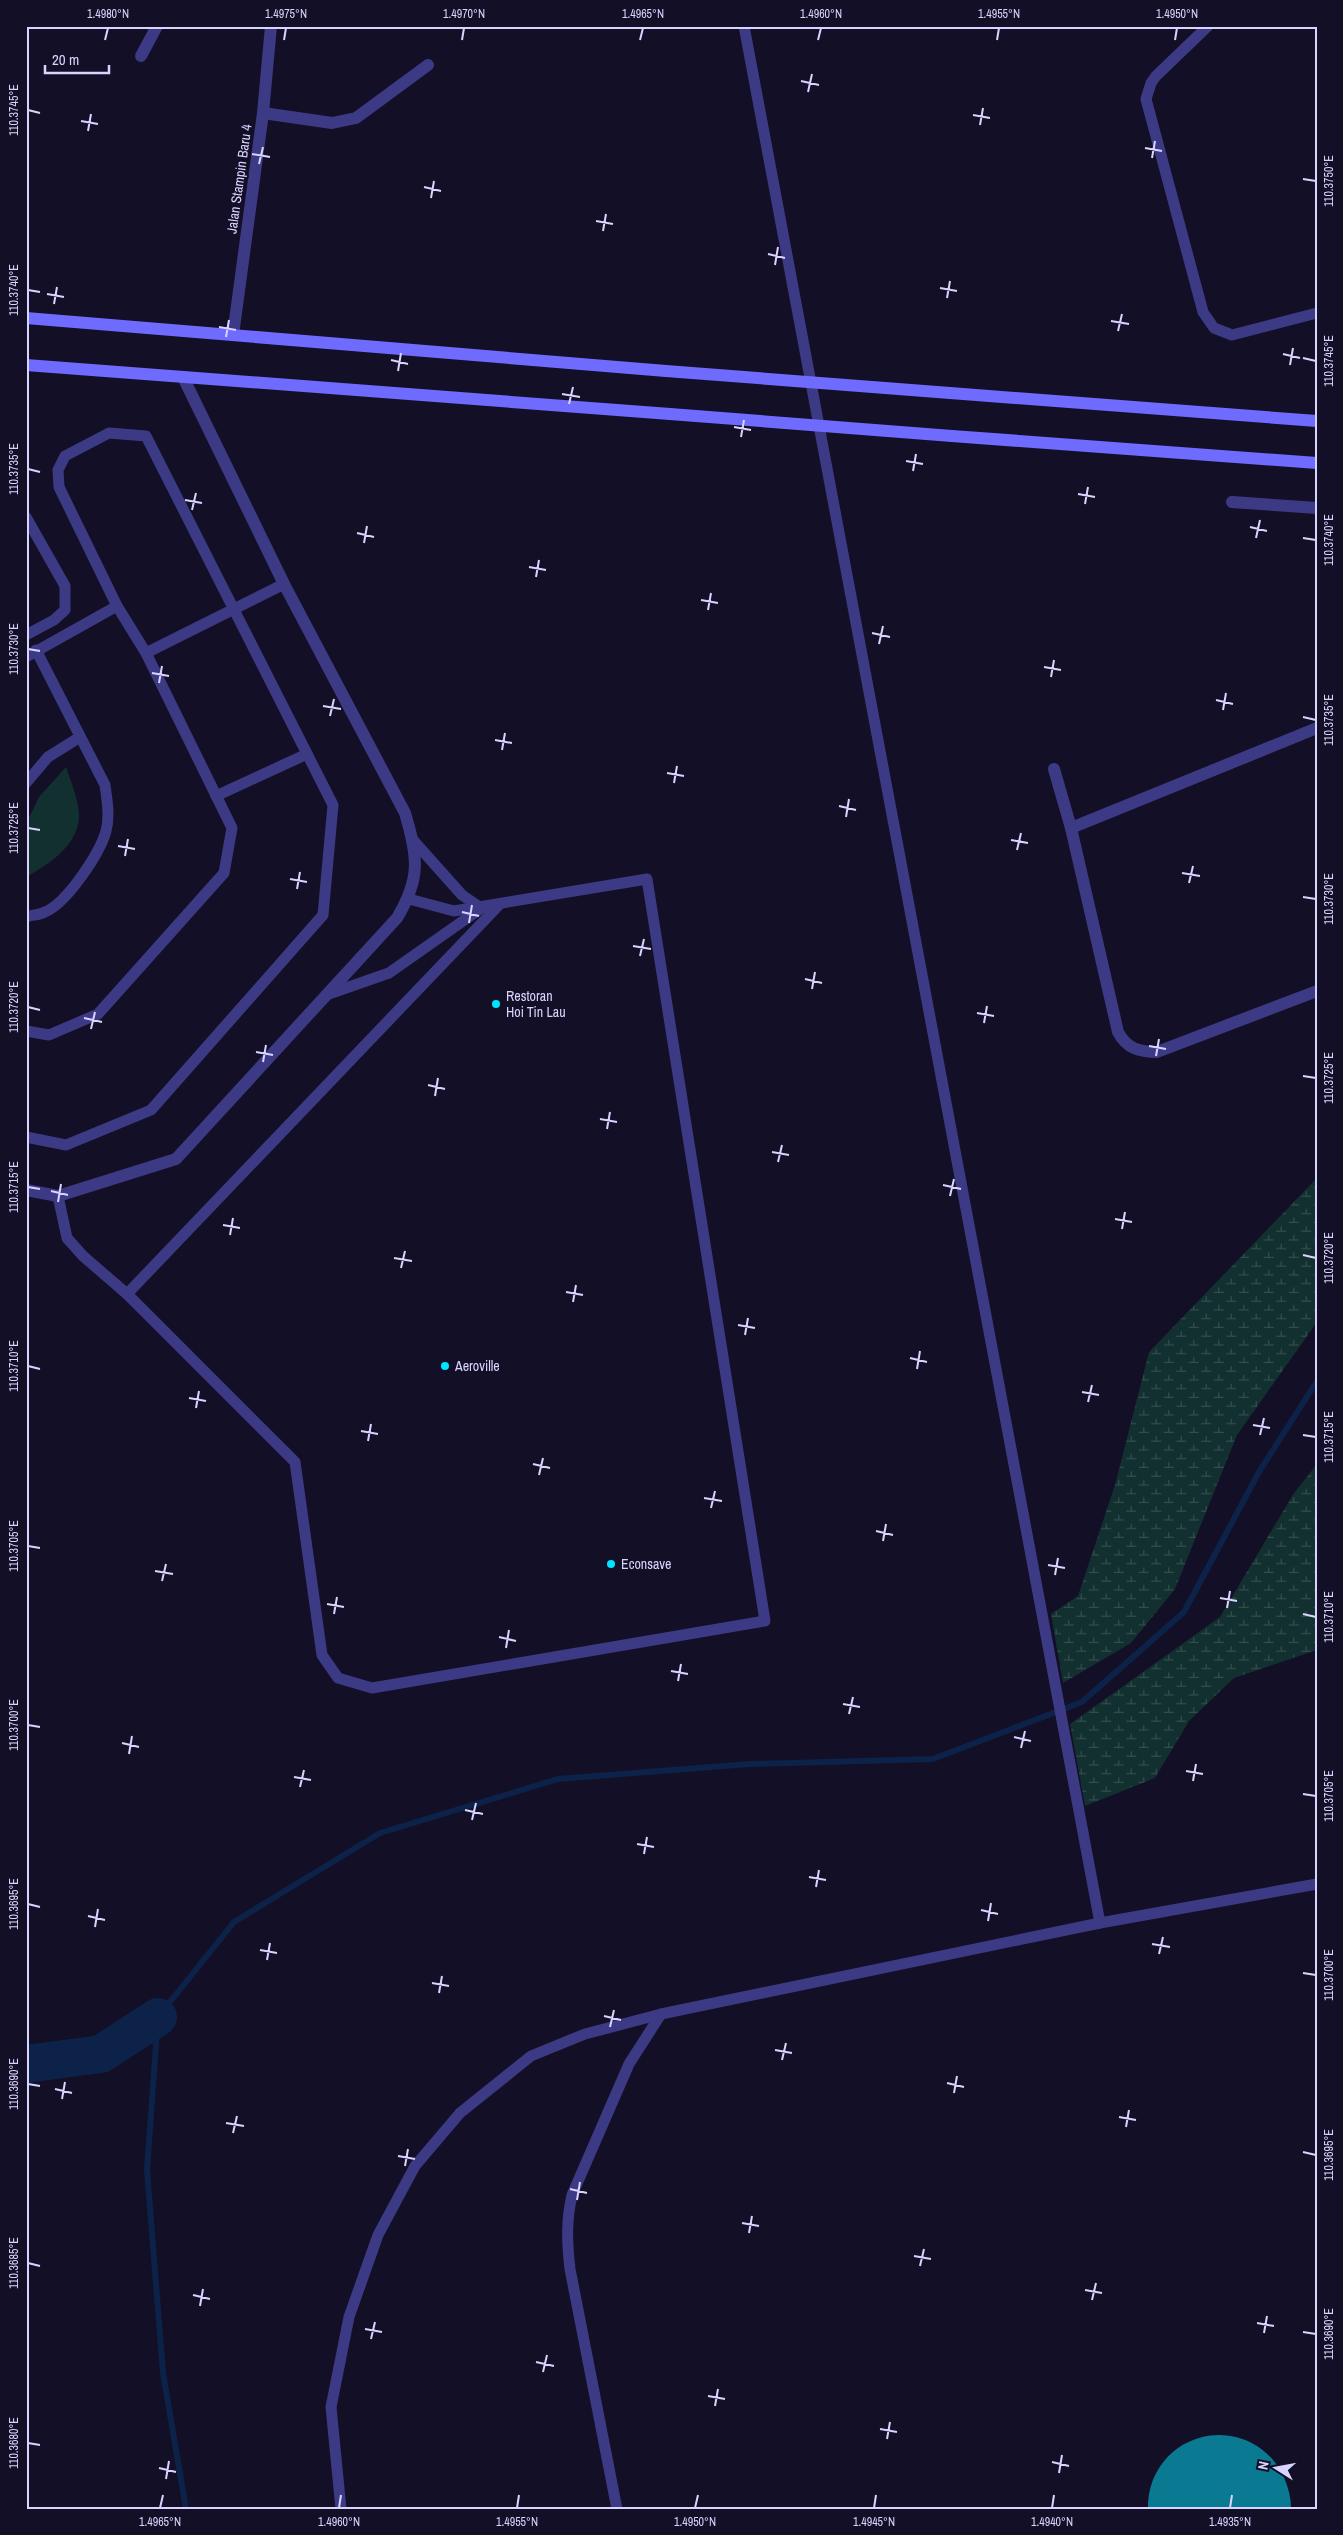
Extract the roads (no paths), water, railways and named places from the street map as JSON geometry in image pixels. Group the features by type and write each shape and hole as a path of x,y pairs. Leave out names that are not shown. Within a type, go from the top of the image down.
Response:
{"main road":[{"path":"26,318 666,371 1317,421"},
{"path":"26,365 1317,464"}],"street":[{"path":"141,56 157,26"},
{"name":"Jalan Stampin Baru 4","path":"233,335 263,113 271,26"},
{"path":"263,113 332,123 356,118 428,65"},
{"path":"26,1190 58,1196 176,1159 397,918 408,899 416,868 412,839 405,813 284,584 183,377"},
{"path":"1232,502 1317,508"},
{"path":"1071,828 1317,728"},
{"path":"1054,769 1071,828 1118,1032 1123,1042 1133,1049 1158,1052 1317,991"}],"lane":[{"path":"744,26 1100,1923"},
{"path":"1208,26 1156,76 1148,90 1146,99 1203,312 1214,328 1232,335 1317,313"},
{"path":"26,1031 49,1035 98,1014 224,873 232,828 146,653 117,606 59,487 58,470 65,456 109,433 146,436 333,805 324,915 151,1110 66,1145 26,1137"},
{"path":"26,517 65,586 65,610 54,620 26,635"},
{"path":"146,653 284,584"},
{"path":"26,917 46,912 74,887 95,858 106,830 108,807 104,785 80,737 31,654 117,606"},
{"path":"26,783 48,757 80,737"},
{"path":"216,796 307,754"},
{"path":"412,839 462,895 481,908"},
{"path":"58,1196 67,1238 83,1256 127,1294 295,1462 322,1655 338,1678 372,1688 765,1621 647,879 500,905 454,911 408,899"},
{"path":"127,1294 500,905"},
{"path":"326,995 389,973 481,908"},
{"path":"341,2509 331,2407 349,2317 378,2235 415,2166 460,2113 531,2056 585,2034 661,2014 1100,1923 1317,1884"},
{"path":"617,2509 570,2269 566,2239 568,2214 572,2195 629,2064 661,2014"}],"waterway":[{"path":"186,2509 163,2373 147,2170 158,2017 234,1922 380,1833 558,1779 749,1764 933,1759 1082,1702 1184,1612 1259,1472 1317,1381"},
{"path":"26,2064 101,2054 158,2017"}],"place":[{"name":"Restoran Hoi Tin Lau","path":"496,1004"},
{"name":"Aeroville","path":"445,1366"},
{"name":"Econsave","path":"611,1564"}]}
